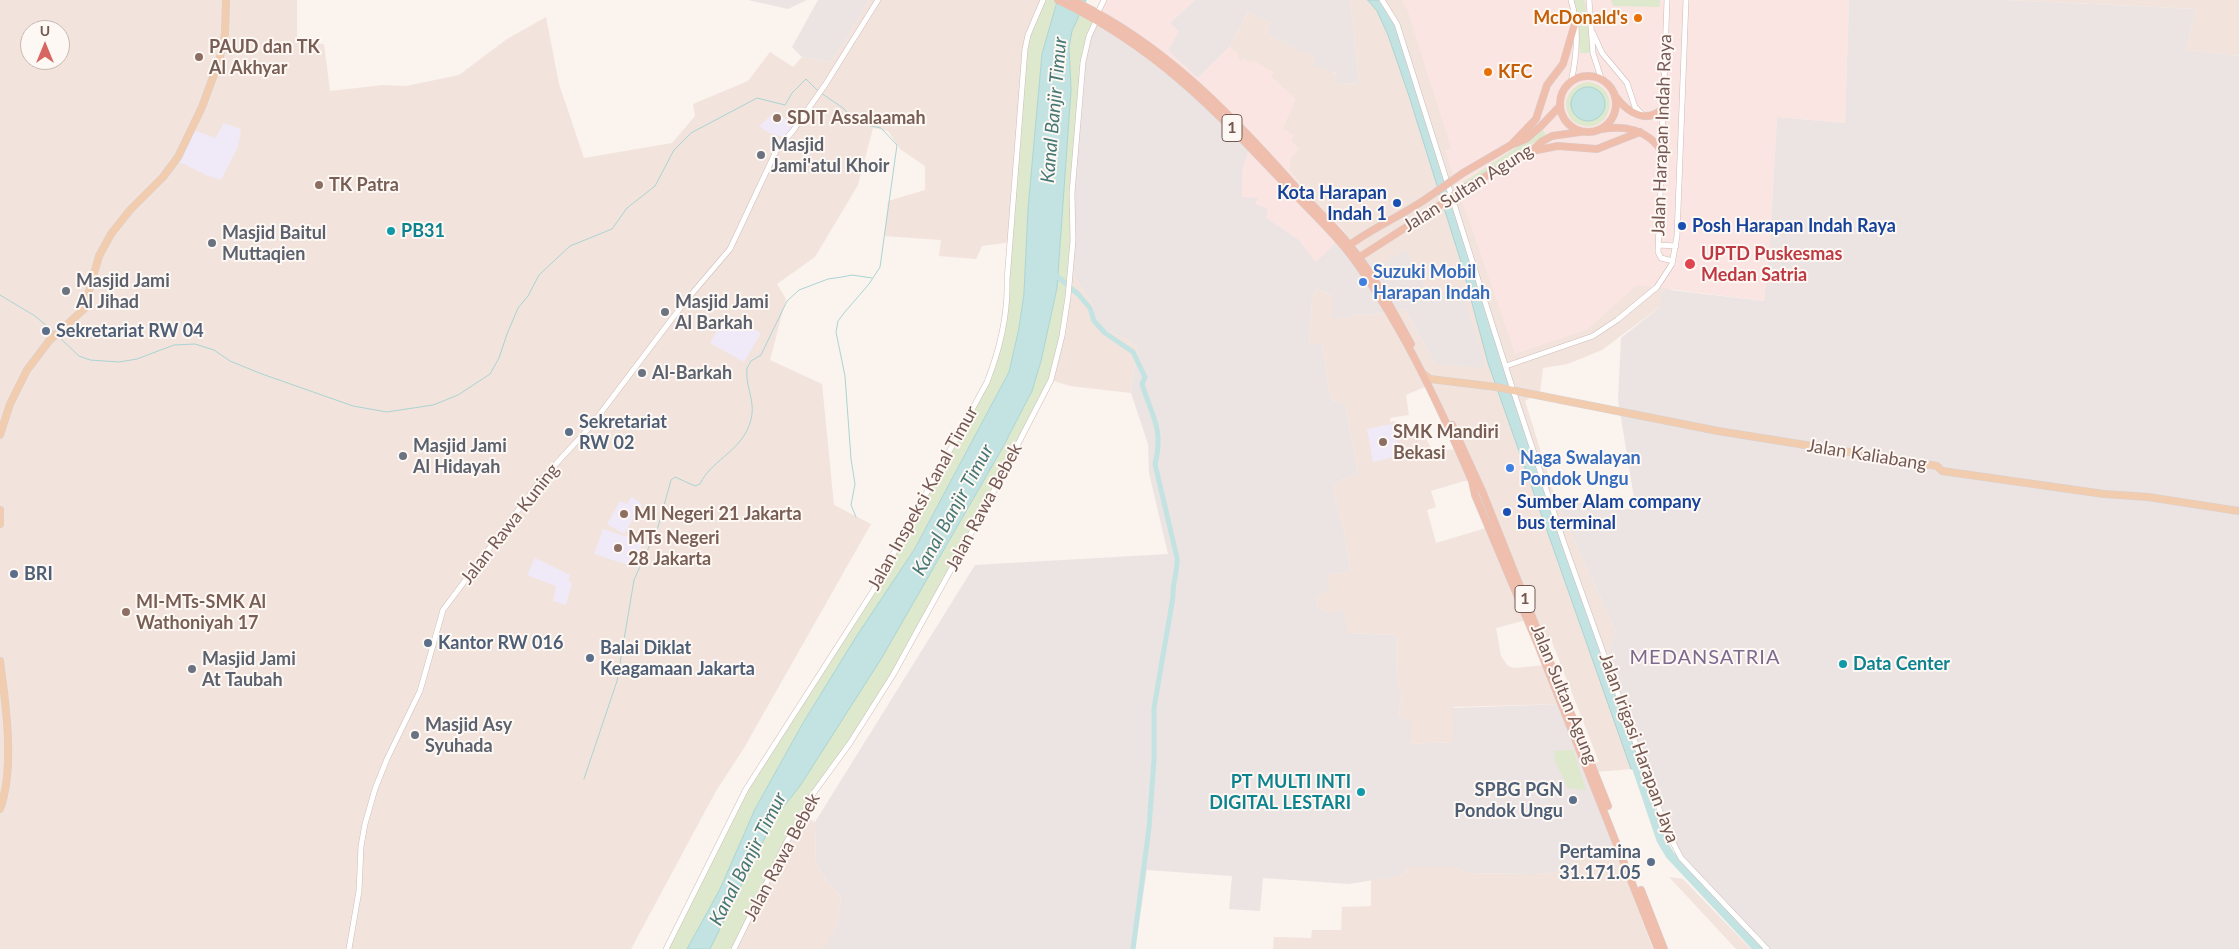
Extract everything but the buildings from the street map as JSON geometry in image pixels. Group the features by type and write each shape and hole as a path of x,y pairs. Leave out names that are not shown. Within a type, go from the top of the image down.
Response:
{"highway":[{"name":"1","path":"1058,0 1095,14"},
{"name":"1","path":"1072,0 1095,14"},
{"name":"Jalan Sultan Agung","path":"1095,14 1152,46 1194,81 1236,122 1342,238 1357,259 1422,373 1485,507"},
{"name":"Jalan Sultan Agung","path":"1095,14 1146,52 1202,98 1348,247"},
{"path":"1511,145 1536,119 1547,85 1563,64 1575,23"},
{"path":"1661,150 1652,139 1630,128 1615,127 1583,132 1567,123 1562,115 1560,106 1563,92 1571,82 1586,77 1602,81 1629,111 1647,117 1653,116 1663,108"},
{"path":"1598,130 1612,118 1616,104 1614,94"},
{"name":"Jalan Sultan Agung","path":"1348,247 1416,206 1463,173 1511,145 1526,139 1542,126 1560,106"},
{"name":"Jalan Sultan Agung","path":"1357,259 1464,188 1532,151 1541,142 1552,136 1583,132"},
{"path":"1532,151 1558,146 1597,149 1640,132"},
{"path":"1342,238 1362,237"},
{"path":"1368,269 1366,260 1371,249"},
{"name":"Jalan Sultan Agung","path":"1357,259 1368,269 1430,379 1461,442 1492,526 1658,944 1664,949"}],"main road":[{"path":"0,435 10,404 24,376 52,337 84,309 99,256 110,234 130,210 163,177 178,157 202,106 221,54 226,0"},
{"path":"1422,373 1430,379"},
{"name":"Jalan Kaliabang","path":"1430,379 1496,387 1718,431 1937,466 1942,470 2239,510"},
{"path":"0,510 0,524"},
{"path":"0,661 8,756 7,777 0,809"}],"street":[{"name":"Jalan Rawa Kuning","path":"349,949 359,891 361,846 365,824 385,765 420,691 443,610 540,482 590,427 684,303 721,261 733,243 775,152 825,85 878,0"},
{"name":"Jalan Inspeksi Kanal Timur","path":"666,949 746,789 873,591 987,382 1003,334 1008,295 1007,280 1025,49 1028,35 1043,0"},
{"name":"Jalan Rawa Bebek","path":"734,949 786,842 803,816 810,798 850,743 893,675 986,506 1051,380 1060,345 1068,297 1072,240 1072,194 1083,62 1095,14 1104,0"},
{"name":"Jalan Irigasi Harapan Jaya","path":"1382,0 1396,24 1506,366 1512,390 1672,842 1686,864 1767,949"},
{"path":"1571,0 1575,23 1576,61 1571,82"},
{"path":"1588,0 1593,33 1593,53 1602,81"},
{"name":"Jalan Harapan Indah Raya","path":"1667,0 1658,245 1676,246 1686,0"},
{"path":"1593,33 1602,53 1627,82 1637,111 1647,117"},
{"path":"1658,245 1660,257 1673,261"},
{"path":"1506,366 1593,336 1617,320 1657,287 1673,261 1676,246"}],"shaded area":[{"path":"0,0 297,0 297,41 324,44 330,91 383,85 406,86 459,75 507,39 546,17 559,84 584,158 672,143 695,116 693,104 748,81 770,52 793,67 802,57 830,62 845,41 869,0 1043,0 1012,242 982,246 976,259 939,256 941,240 884,236 888,201 925,190 925,166 900,149 888,131 873,128 858,185 815,257 777,284 786,299 770,360 822,384 834,505 871,524 744,748 716,791 631,949 0,949"},
{"path":"748,0 807,0 788,9"},
{"path":"818,0 869,0 845,41 830,62 802,57 792,47"},
{"path":"1104,0 1195,0 1170,23 1179,32 1198,78 1229,47 1238,54 1237,58 1240,61 1243,58 1249,62 1254,61 1273,72 1271,77 1296,99 1282,129 1294,135 1291,140 1299,149 1290,159 1289,170 1317,205 1344,230 1345,234 1316,263 1298,239 1265,218 1255,204 1242,197 1243,167 1097,19"},
{"path":"1195,0 1350,0 1359,83 1339,84 1334,81 1336,73 1313,65 1315,58 1266,34 1271,22 1248,12 1229,47 1198,78 1168,50 1179,32 1170,23"},
{"path":"1350,0 1849,0 1661,306 1602,350 1568,364 1543,368 1540,392 1525,401 1556,500 1616,632 1606,658 1646,768 1596,772 1592,763 1599,762 1552,642 1548,639 1542,640 1483,493 1432,384 1406,395 1409,415 1390,418 1390,422 1395,421 1399,437 1422,429 1432,451 1457,449 1472,481 1464,481 1431,491 1436,507 1427,510 1436,543 1489,527 1527,620 1496,628 1501,656 1508,666 1514,668 1546,665 1562,704 1454,707 1454,742 1410,744 1398,717 1402,695 1397,682 1396,635 1347,633 1331,613 1317,607 1318,594 1327,575 1350,571 1344,532 1333,489 1338,481 1358,474 1345,403 1332,400 1329,392 1322,344 1309,344 1312,299 1316,288 1333,296 1348,318 1355,314 1367,315 1405,309 1435,364 1464,295 1425,286 1378,269 1345,234 1344,230 1317,205 1289,170 1293,135 1282,129 1295,99 1271,77 1273,72 1240,61 1237,58 1238,54 1229,47 1248,12 1271,22 1266,34 1316,58 1336,74 1334,81 1339,84 1359,83"},
{"path":"1402,0 1849,0 1845,123 1777,117 1770,243 1764,301 1637,285 1588,329 1515,354 1445,151 1451,148 1407,9"},
{"path":"1849,0 2006,0 2196,9 2186,50 2239,56 2239,949 1767,949 1698,877 1672,842 1606,658 1616,632 1556,500 1636,510 1618,400 1621,338 1661,306 1662,289 1764,301 1770,243 1777,117 1845,123"},
{"path":"2006,0 2239,0 2239,56 2186,50 2196,9"},
{"path":"1097,19 1185,87 1249,148 1243,167 1242,197 1258,198 1255,204 1268,209 1266,218 1298,239 1316,262 1345,234 1377,268 1405,250 1425,286 1464,295 1486,368 1435,364 1405,309 1367,315 1355,314 1348,318 1331,318 1333,296 1316,288 1312,299 1309,344 1322,344 1329,392 1332,400 1345,403 1358,474 1338,481 1333,489 1344,532 1350,571 1327,575 1330,591 1318,594 1317,607 1331,613 1344,610 1347,633 1396,635 1397,682 1402,695 1398,717 1411,721 1410,744 1454,742 1453,708 1562,704 1615,849 1578,859 1562,871 1536,874 1466,873 1456,867 1406,867 1404,875 1349,884 1263,878 1260,911 1229,909 1232,876 1147,870 1135,949 824,949 838,923 841,897 825,878 816,862 815,822 975,565 1168,554 1149,473 1148,444 1131,393 1137,347 1125,338 1096,327 1093,305 1070,270 1072,193 1085,49"},
{"name":"SDIT Assalaamah","path":"776,111 794,126 785,137 771,134 759,126"},
{"path":"224,123 241,129 238,147 221,180 208,176 178,161 194,130 215,138"},
{"path":"1070,270 1093,305 1097,327 1125,338 1137,347 1131,393 1070,386 1051,380"},
{"path":"727,314 761,333 744,362 710,343"},
{"name":"SMK Mandiri Bekasi","path":"1391,424 1402,455 1373,462 1367,429"},
{"name":"MI Negeri 21 Jakarta","path":"632,497 642,504 624,534 607,524 620,501 627,504"},
{"name":"MTs Negeri 28 Jakarta","path":"603,529 643,542 635,567 594,554"},
{"path":"535,558 570,575 568,581 572,583 566,605 553,601 556,586 527,575"},
{"path":"803,816 815,822 816,862 825,878 841,897 838,923 825,949 734,949 787,841"},
{"path":"1615,849 1653,949 1273,949 1274,937 1311,938 1312,930 1341,930 1342,907 1371,906 1371,880 1404,875 1406,867 1456,867 1466,873 1536,874 1562,871 1578,859"},
{"path":"1669,877 1683,879 1751,949 1736,949"}],"green space":[{"path":"1043,0 1058,0 1042,54 1028,209 1024,293 1019,328 1009,372 914,550 803,723 755,809 720,889 687,949 666,949 726,825 873,591 987,382 1004,323 1025,49"},
{"path":"1574,0 1584,0 1585,2 1591,53 1580,53"},
{"path":"1611,0 1660,0 1660,7 1613,6"},
{"path":"1081,11 1097,19 1085,49 1072,193 1073,240 1068,297 1051,380 948,575 863,724 810,798 734,949 709,949 774,819 800,786 936,564 1004,445 1032,391 1041,361 1057,288 1071,90 1069,47 1072,31"},
{"path":"1587,82 1599,85 1606,92 1609,100 1609,109 1606,117 1600,123 1591,126 1581,125 1571,119 1567,107 1566,102 1570,93","holes":["1588,87 1601,93 1605,103 1572,99 1578,91"]},
{"path":"1543,130 1546,135 1457,191 1456,187"},
{"path":"1573,750 1586,790 1568,788 1555,761 1554,751"}],"water":[{"name":"Kanal Banjir Timur","path":"1058,0 1086,0 1072,31 1069,47 1071,90 1057,288 1041,361 1032,391 1003,447 881,659 800,786 774,819 710,949 687,949 720,889 755,809 803,723 856,637 914,550 1009,372 1019,328 1024,293 1028,209 1042,54"},
{"path":"1368,0 1382,0 1397,24 1554,513 1646,768 1631,769 1488,363 1461,262 1409,96 1388,35 1377,11"},
{"path":"1588,87 1595,88 1600,92 1604,97 1604,111 1600,116 1595,120 1588,121 1581,120 1576,116 1572,111 1571,104 1572,97 1576,92 1581,88"}],"waterway":[{"path":"58,336 79,356 90,360 119,362 137,359 174,345 195,344 214,350 230,361 262,374 353,406 387,412 433,405 458,395 490,374 499,358 518,308 528,296 539,275 570,246 612,229 627,208 655,186 674,150 691,133 757,98 785,105 792,93 806,79 818,91"},
{"path":"821,93 843,108 857,123 881,128 897,145 880,267 869,284 838,321 836,332 845,376 851,459 855,484 851,505 856,517"},
{"path":"584,779 617,681 634,580 658,527 671,480 675,477 695,486 700,484 712,467 737,445 743,436 749,426 752,414 747,368 751,361 761,355 787,301 799,290 828,279 852,275 872,278"},
{"path":"1057,276 1079,295 1090,308 1094,321 1105,333 1133,352 1145,377 1142,384 1156,423 1158,442 1155,464 1177,558 1173,597 1154,708 1154,760 1149,828 1133,949"},
{"path":"0,295 35,316 55,333"},
{"path":"1633,757 1661,840 1670,855 1758,949"}],"place":[{"name":"McDonald's","path":"1638,18"},
{"name":"PAUD dan TK Al Akhyar","path":"199,57"},
{"name":"KFC","path":"1488,72"},
{"name":"SDIT Assalaamah","path":"777,118"},
{"name":"Masjid Jami'atul Khoir","path":"761,155"},
{"name":"TK Patra","path":"319,185"},
{"name":"Kota Harapan Indah 1","path":"1397,203"},
{"name":"Posh Harapan Indah Raya","path":"1682,226"},
{"name":"PB31","path":"391,231"},
{"name":"Masjid Baitul Muttaqien","path":"212,243"},
{"name":"UPTD Puskesmas Medan Satria","path":"1690,264"},
{"name":"Suzuki Mobil Harapan Indah","path":"1363,282"},
{"name":"Masjid Jami Al Jihad","path":"66,291"},
{"name":"Masjid Jami Al Barkah","path":"665,312"},
{"name":"Sekretariat RW 04","path":"46,331"},
{"name":"Al-Barkah","path":"642,373"},
{"name":"Sekretariat RW 02","path":"569,432"},
{"name":"SMK Mandiri Bekasi","path":"1383,442"},
{"name":"Masjid Jami Al Hidayah","path":"403,456"},
{"name":"Naga Swalayan Pondok Ungu","path":"1510,468"},
{"name":"Sumber Alam company bus terminal","path":"1507,512"},
{"name":"MI Negeri 21 Jakarta","path":"624,514"},
{"name":"MTs Negeri 28 Jakarta","path":"618,548"},
{"name":"BRI","path":"14,574"},
{"name":"MI-MTs-SMK Al Wathoniyah 17","path":"126,612"},
{"name":"Kantor RW 016","path":"428,643"},
{"name":"Balai Diklat Keagamaan Jakarta","path":"590,658"},
{"name":"Data Center","path":"1843,664"},
{"name":"Masjid Jami At Taubah","path":"192,669"},
{"name":"Masjid Asy Syuhada","path":"415,735"},
{"name":"PT MULTI INTI DIGITAL LESTARI","path":"1361,792"},
{"name":"SPBG PGN Pondok Ungu","path":"1573,800"},
{"name":"Pertamina 31.171.05","path":"1651,862"}],"district":[{"name":"MEDANSATRIA","path":"1705,658"}]}
